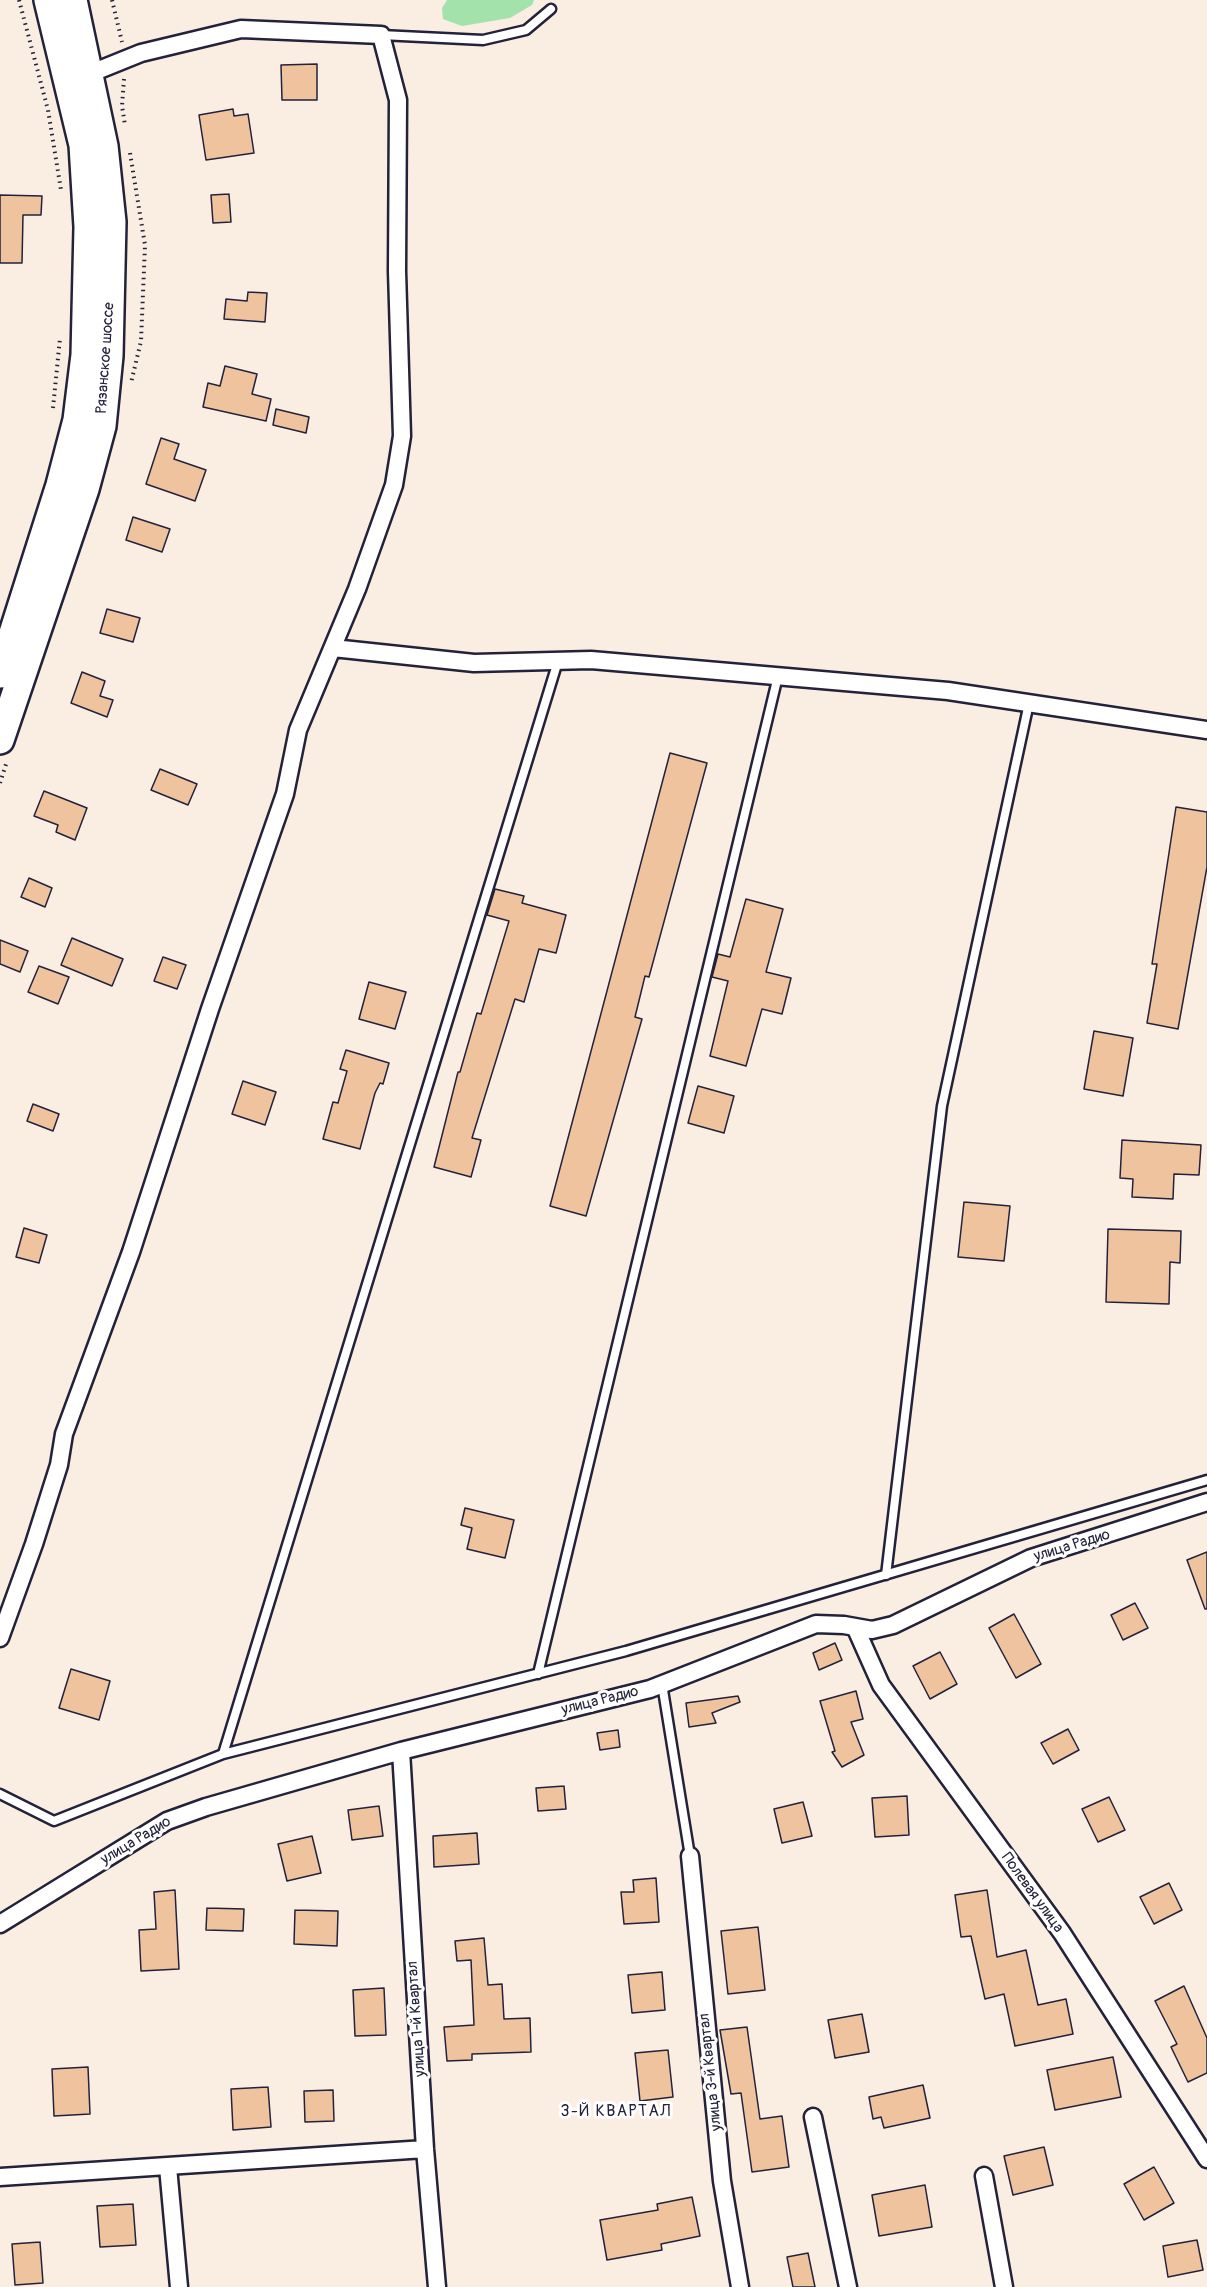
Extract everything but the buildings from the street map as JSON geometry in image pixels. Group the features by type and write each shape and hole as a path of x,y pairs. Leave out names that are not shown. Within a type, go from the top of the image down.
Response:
{"main road":[{"name":"Рязанское шоссе","path":"0,674 60,485 77,420 85,355 88,227 82,145 48,0"},
{"name":"Рязанское шоссе","path":"0,740 85,489 102,426 109,356 112,222 104,146 72,0"}],"street":[{"path":"0,1638 59,1465 64,1434 131,1252 210,1009 285,794 298,730 333,648 394,485 402,436 397,271 398,100 381,35 241,28 141,53 89,74"},
{"path":"333,648 474,663 591,660 948,691 1207,730"},
{"name":"улица Радио","path":"0,1924 167,1821 206,1807 400,1751 662,1684 816,1624 844,1625 856,1629 872,1630 892,1625 1031,1558 1207,1502"},
{"name":"Полевая улица","path":"856,1629 881,1686 1062,1933 1207,2159"},
{"name":"улица 1-й Квартал","path":"400,1751 425,2149 437,2287"},
{"name":"улица 3-й Квартал","path":"690,1856 722,2181 740,2287"},
{"path":"813,2117 848,2287"},
{"path":"0,2177 425,2149"},
{"path":"168,2167 179,2287"},
{"path":"984,2176 1004,2287"}],"lane":[{"path":"381,35 483,40 525,30 551,9"},
{"path":"223,1754 558,660"},
{"path":"538,1674 778,676"},
{"path":"886,1575 942,1106 1029,703"},
{"path":"0,1794 54,1821 223,1754 626,1651 1207,1480"},
{"path":"662,1684 690,1856"}],"path":[{"path":"20,0 48,110 61,192"},
{"path":"52,414 61,332"}],"green space":[{"path":"447,0 534,0 532,5 510,18 462,26 443,19 442,8"}],"district":[{"name":"3-Й КВАРТАЛ","path":"616,2112"}]}
